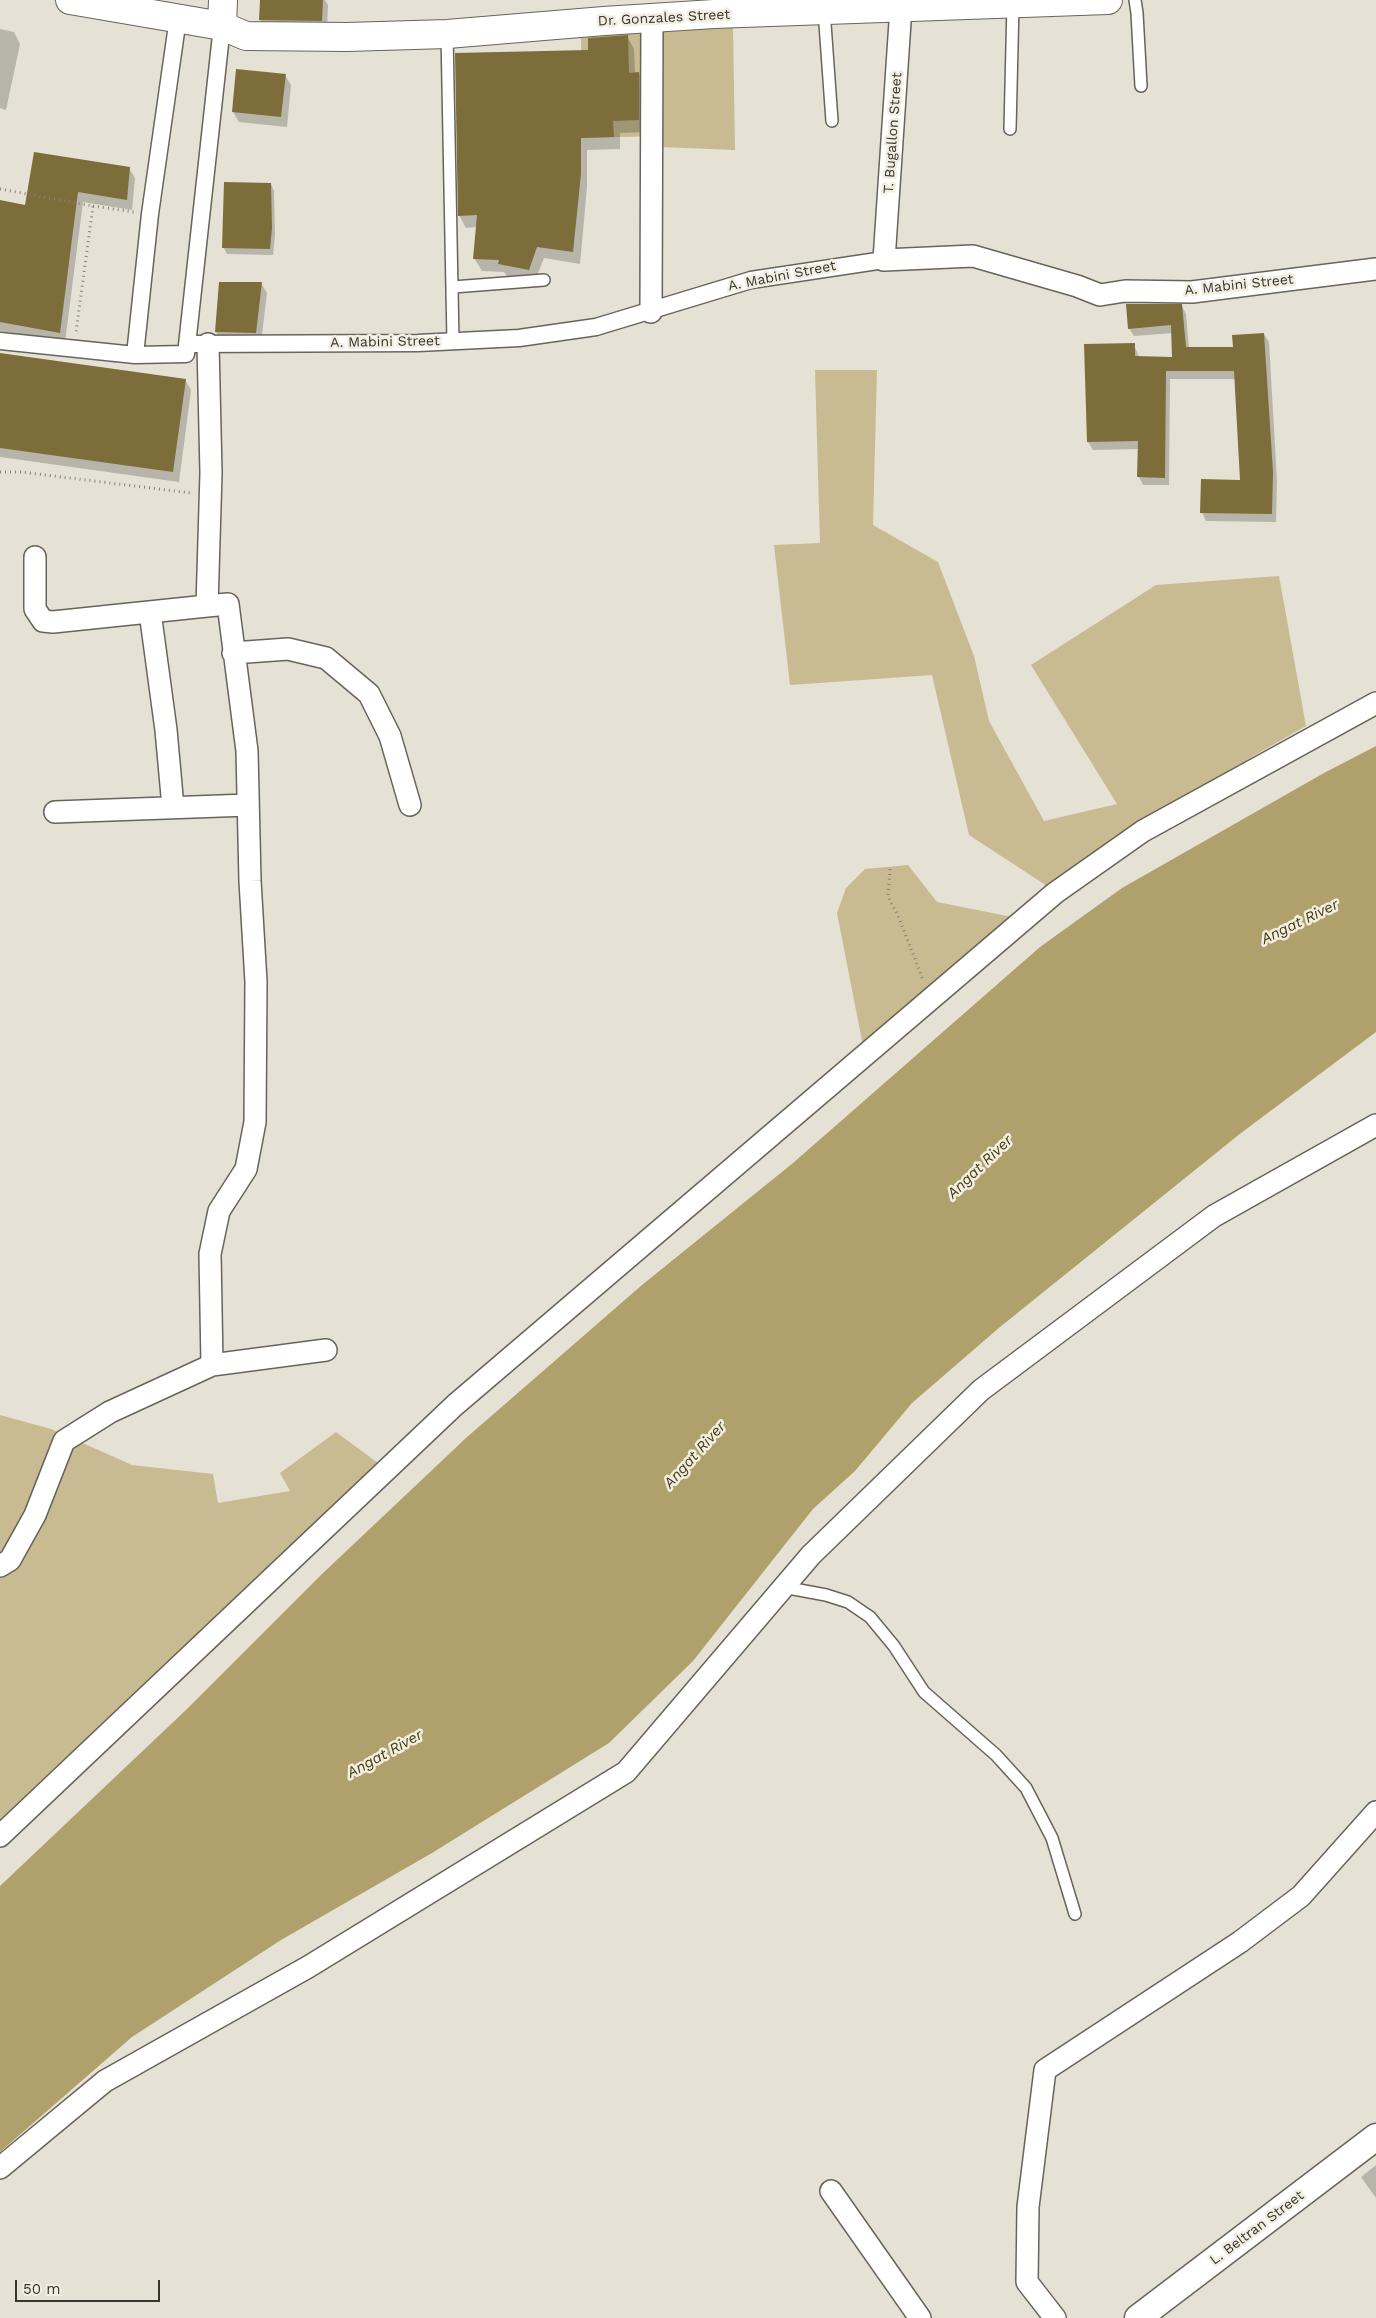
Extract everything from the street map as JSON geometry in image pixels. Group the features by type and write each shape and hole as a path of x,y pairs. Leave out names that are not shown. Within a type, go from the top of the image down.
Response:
{"main road":[{"name":"Dr. Gonzales Street","path":"70,0 178,18 223,13 246,36 347,38 447,34 604,21 652,20 714,7 824,10 890,4 1013,4 1108,0"}],"street":[{"name":"T. Bugallon Street","path":"884,260 890,4"},
{"path":"207,606 210,496 194,347 223,13"},
{"path":"136,355 150,214 178,18"},
{"path":"651,312 652,20"},
{"name":"A. Mabini Street","path":"0,341 136,355 194,347 519,338 596,327 651,312 750,280 884,260 973,256 1077,286 1100,295 1125,291 1192,292 1376,268"},
{"path":"35,557 35,609 43,621 53,622 228,604 247,751 250,881 256,982 255,1122 246,1169 219,1210 210,1254 212,1365"},
{"path":"150,612 166,730 173,807"},
{"path":"233,653 288,649 326,658 369,694 390,736 410,805"},
{"path":"0,1836 455,1405 1056,893 1143,831 1376,702"},
{"path":"55,812 248,805"},
{"path":"0,2168 105,2081 308,1967 626,1772 811,1554 981,1390 1214,1216 1376,1125"},
{"path":"0,1566 10,1560 35,1515 64,1441 110,1412 212,1365 326,1350"},
{"path":"1055,2318 1028,2282 1028,2207 1045,2070 1240,1942 1301,1896 1376,1812"},
{"name":"L. Beltran Street","path":"1138,2318 1376,2137"},
{"path":"831,2191 920,2318"}],"lane":[{"path":"1134,0 1137,13 1141,86"},
{"path":"1010,130 1013,4"},
{"path":"824,10 832,122"},
{"path":"447,34 453,341"},
{"path":"452,287 544,280"},
{"path":"783,1587 826,1595 848,1602 870,1618 894,1646 924,1692 996,1755 1026,1788 1052,1838 1074,1914"}],"path":[{"path":"0,188 93,206 150,214"},
{"path":"74,348 93,206"},
{"path":"0,472 20,472 210,496"},
{"path":"890,869 888,897 899,918 931,999"}],"shaded area":[{"path":"733,27 735,150 661,147 661,136 582,138 581,35"},
{"path":"815,370 877,370 873,525 938,562 974,656 989,721 1044,821 1117,804 1031,665 1156,585 1279,576 1306,726 1255,755 1047,886 969,835 932,675 790,685 774,545 820,543"},
{"path":"908,865 937,902 1012,917 925,989 863,1046 837,913 846,888 865,869"},
{"path":"0,1415 51,1429 132,1465 213,1474 218,1503 290,1491 280,1473 336,1432 378,1463 0,1829"}],"water":[{"name":"Angat River","path":"1376,746 1376,1032 1241,1133 1000,1327 912,1403 855,1471 813,1509 693,1661 609,1743 432,1853 281,1940 132,2037 0,2152 0,1886 187,1709 322,1574 466,1438 642,1285 793,1163 1040,947 1122,888 1324,773"}],"building":[{"path":"260,0 323,0 322,21 259,20"},
{"path":"628,35 629,73 639,72 639,120 613,121 614,137 581,138 581,174 573,252 537,247 529,270 498,264 499,260 473,259 477,215 458,216 455,53 588,50 588,38"},
{"path":"236,69 286,74 281,117 232,112"},
{"path":"34,152 130,167 127,200 78,192 60,333 0,322 0,200 25,205"},
{"path":"224,182 271,183 272,228 270,249 222,248"},
{"path":"219,282 262,282 256,333 215,332"},
{"path":"1126,304 1182,304 1186,347 1233,347 1232,335 1264,333 1273,472 1272,514 1200,513 1201,479 1240,480 1234,371 1166,371 1165,478 1137,477 1138,441 1087,442 1084,344 1135,343 1135,356 1172,357 1171,325 1128,329"},
{"path":"0,353 186,379 173,472 0,448"}]}
